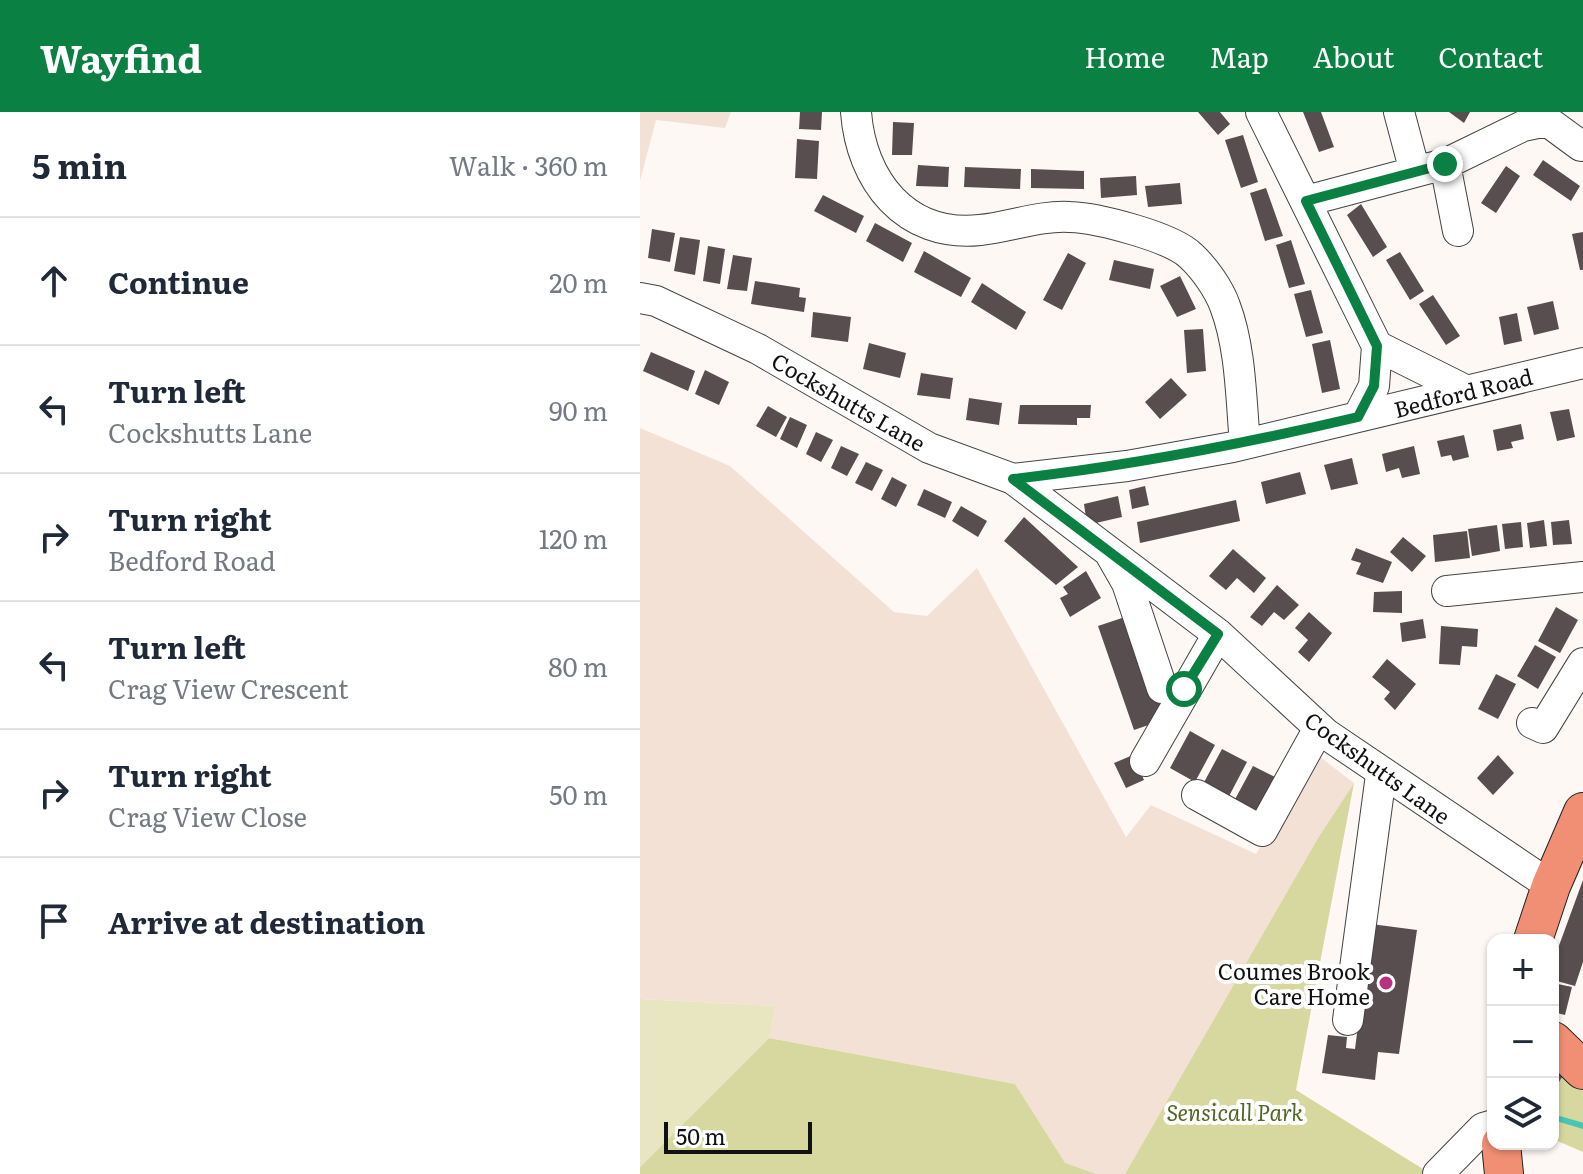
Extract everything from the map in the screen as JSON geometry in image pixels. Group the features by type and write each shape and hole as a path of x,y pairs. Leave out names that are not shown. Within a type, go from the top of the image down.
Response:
{"main road":[{"path":"1535,934 1551,886 1583,812"},
{"path":"1559,1047 1583,1070"},
{"path":"1502,1150 1504,1174"}],"street":[{"path":"856,112 858,141 870,173 882,192 933,225 956,231 977,231 1070,217 1159,239 1190,254 1224,304 1232,330 1245,444"},
{"path":"1261,112 1377,346 1374,386 1358,417"},
{"path":"1399,112 1415,172"},
{"path":"1306,201 1445,164 1523,126 1550,117 1581,146"},
{"path":"1445,164 1458,231"},
{"name":"Cockshutts Lane","path":"640,298 656,301 758,349 929,448 1013,479 1106,546 1218,634 1319,728 1381,775 1551,886"},
{"path":"1377,346 1465,390"},
{"name":"Bedford Road","path":"1013,479 1127,466 1245,444 1583,363"},
{"path":"1106,546 1127,583 1162,688"},
{"path":"1447,591 1583,577"},
{"path":"1145,761 1218,634"},
{"path":"1532,723 1543,728 1583,663"},
{"path":"1197,795 1262,831 1319,728"},
{"path":"1348,1020 1381,775"},
{"path":"1438,1174 1487,1127"}],"shaded area":[{"path":"640,112 731,112 725,128 656,120 640,181"},
{"path":"640,428 730,466 894,612 927,616 977,568 1126,837 1151,805 1256,854 1315,753 1354,783 1318,838 1125,1174 1096,1174 1065,1164 1015,1084 769,1038 776,1006 640,999"},
{"path":"640,999 776,1006 769,1038 640,1167"}],"green space":[{"name":"Sensicall Park","path":"1354,783 1296,1090 1431,1174 1125,1174 1318,838"},
{"path":"769,1038 1015,1084 1065,1163 1096,1174 640,1174 640,1167"},
{"path":"1565,1072 1583,1091 1583,1152 1559,1142 1559,1082"}],"building":[{"path":"800,112 822,112 821,130 799,129"},
{"path":"1198,112 1220,112 1230,124 1218,135"},
{"path":"1303,112 1321,112 1334,147 1319,152"},
{"path":"1449,112 1470,112 1464,123"},
{"path":"893,122 914,123 912,155 892,155"},
{"path":"1243,135 1258,182 1241,188 1225,140"},
{"path":"797,139 819,141 817,179 795,178"},
{"path":"1543,160 1580,186 1571,201 1533,175"},
{"path":"918,165 949,167 948,187 916,186"},
{"path":"1506,166 1520,176 1496,213 1481,203"},
{"path":"965,167 1021,169 1020,189 964,187"},
{"path":"1031,169 1084,171 1084,189 1031,188"},
{"path":"1136,176 1137,195 1101,198 1100,178"},
{"path":"1180,183 1182,204 1148,207 1145,186"},
{"path":"1266,188 1283,236 1265,241 1250,193"},
{"path":"823,195 864,216 856,233 814,211"},
{"path":"1361,204 1387,247 1373,257 1347,215"},
{"path":"875,223 912,243 903,262 866,241"},
{"path":"652,229 675,233 670,262 648,258"},
{"path":"1583,232 1583,270 1580,270 1572,234"},
{"path":"680,237 700,240 695,275 674,271"},
{"path":"1291,240 1305,284 1289,288 1276,245"},
{"path":"708,246 725,249 720,284 703,281"},
{"path":"924,251 971,278 961,297 914,272"},
{"path":"1400,252 1424,291 1410,300 1386,260"},
{"path":"1068,253 1086,263 1062,310 1043,300"},
{"path":"733,255 752,258 747,291 727,289"},
{"path":"1114,260 1154,269 1150,289 1109,280"},
{"path":"1180,276 1196,309 1177,317 1160,286"},
{"path":"755,281 800,288 799,297 806,298 804,312 751,304"},
{"path":"982,283 1026,312 1016,330 971,302"},
{"path":"1311,290 1323,333 1306,337 1294,294"},
{"path":"1433,295 1460,336 1446,345 1419,304"},
{"path":"1553,301 1559,329 1534,335 1527,307"},
{"path":"813,312 851,317 848,342 811,337"},
{"path":"1517,313 1522,341 1504,345 1499,317"},
{"path":"1203,329 1206,371 1187,373 1184,330"},
{"path":"1330,340 1340,389 1322,393 1312,344"},
{"path":"869,343 906,353 900,378 863,369"},
{"path":"651,352 695,371 688,391 643,371"},
{"path":"705,370 729,382 719,405 695,394"},
{"path":"921,373 953,378 950,399 917,395"},
{"path":"1171,378 1187,395 1160,419 1145,402"},
{"path":"969,398 1002,403 999,425 966,420"},
{"path":"1020,405 1091,405 1090,418 1077,418 1077,425 1018,424"},
{"path":"768,406 787,417 776,437 756,426"},
{"path":"1569,409 1575,437 1557,441 1550,412"},
{"path":"790,417 807,425 797,448 780,439"},
{"path":"1521,424 1524,439 1511,442 1513,448 1497,451 1493,430"},
{"path":"816,432 833,440 821,462 806,454"},
{"path":"1464,435 1469,457 1453,461 1451,455 1441,457 1437,441"},
{"path":"841,446 859,454 847,476 831,468"},
{"path":"1414,446 1420,474 1402,478 1399,468 1386,472 1382,454"},
{"path":"1352,458 1358,484 1331,490 1324,465"},
{"path":"866,462 883,470 872,491 855,483"},
{"path":"1300,472 1306,494 1266,504 1261,482"},
{"path":"892,477 907,485 896,507 881,499"},
{"path":"1145,486 1149,505 1132,509 1129,490"},
{"path":"924,489 952,502 945,518 917,505"},
{"path":"1118,496 1122,517 1087,525 1084,504"},
{"path":"1236,500 1240,521 1140,543 1137,522"},
{"path":"961,506 987,521 978,537 952,521"},
{"path":"1024,517 1078,567 1056,585 1004,541"},
{"path":"1544,520 1547,546 1530,548 1527,523"},
{"path":"1569,520 1572,544 1553,545 1551,522"},
{"path":"1521,522 1523,547 1505,549 1502,524"},
{"path":"1497,525 1500,551 1472,556 1468,529"},
{"path":"1467,531 1470,558 1435,562 1433,535"},
{"path":"1403,537 1426,556 1412,572 1390,552"},
{"path":"1356,548 1392,562 1383,583 1356,574 1361,563 1351,560"},
{"path":"1233,549 1266,578 1254,593 1237,578 1226,590 1209,576"},
{"path":"1086,571 1101,598 1070,617 1060,598 1068,594 1063,587"},
{"path":"1277,585 1299,605 1284,620 1274,612 1262,626 1250,617"},
{"path":"1402,591 1402,613 1373,612 1374,592"},
{"path":"1556,607 1578,620 1560,653 1538,641"},
{"path":"1309,612 1332,633 1309,662 1298,652 1308,640 1295,628"},
{"path":"1128,616 1166,719 1134,730 1098,626"},
{"path":"1423,619 1426,638 1402,642 1400,623"},
{"path":"1441,626 1478,629 1477,647 1462,646 1460,665 1439,664"},
{"path":"1535,645 1556,657 1538,689 1517,676"},
{"path":"1387,659 1416,684 1395,710 1384,699 1390,692 1372,677"},
{"path":"1496,674 1516,684 1498,719 1478,709"},
{"path":"1190,731 1215,745 1195,782 1170,768"},
{"path":"1222,749 1247,762 1227,800 1202,786"},
{"path":"1133,755 1144,780 1126,788 1114,763"},
{"path":"1498,755 1514,773 1493,795 1477,778"},
{"path":"1253,766 1279,779 1259,817 1233,803"},
{"path":"1583,880 1583,962 1575,986 1559,982 1559,946"},
{"name":"Coumes Brook Care Home","path":"1371,924 1417,930 1399,1054 1378,1052 1375,1080 1322,1073 1328,1035 1347,1037 1346,1048 1355,1049"},
{"path":"1559,984 1572,987 1565,1015 1559,1014"},
{"path":"1559,1068 1565,1072 1559,1082"}],"waterway":[{"path":"1559,1119 1583,1126"}],"place":[{"name":"Coumes Brook Care Home","path":"1386,983"}],"route":[{"path":"1184,689 1218,634 1106,546 1013,479 1127,466 1233,447 1358,417 1374,386 1377,346 1353,303 1306,201 1445,164"}]}
